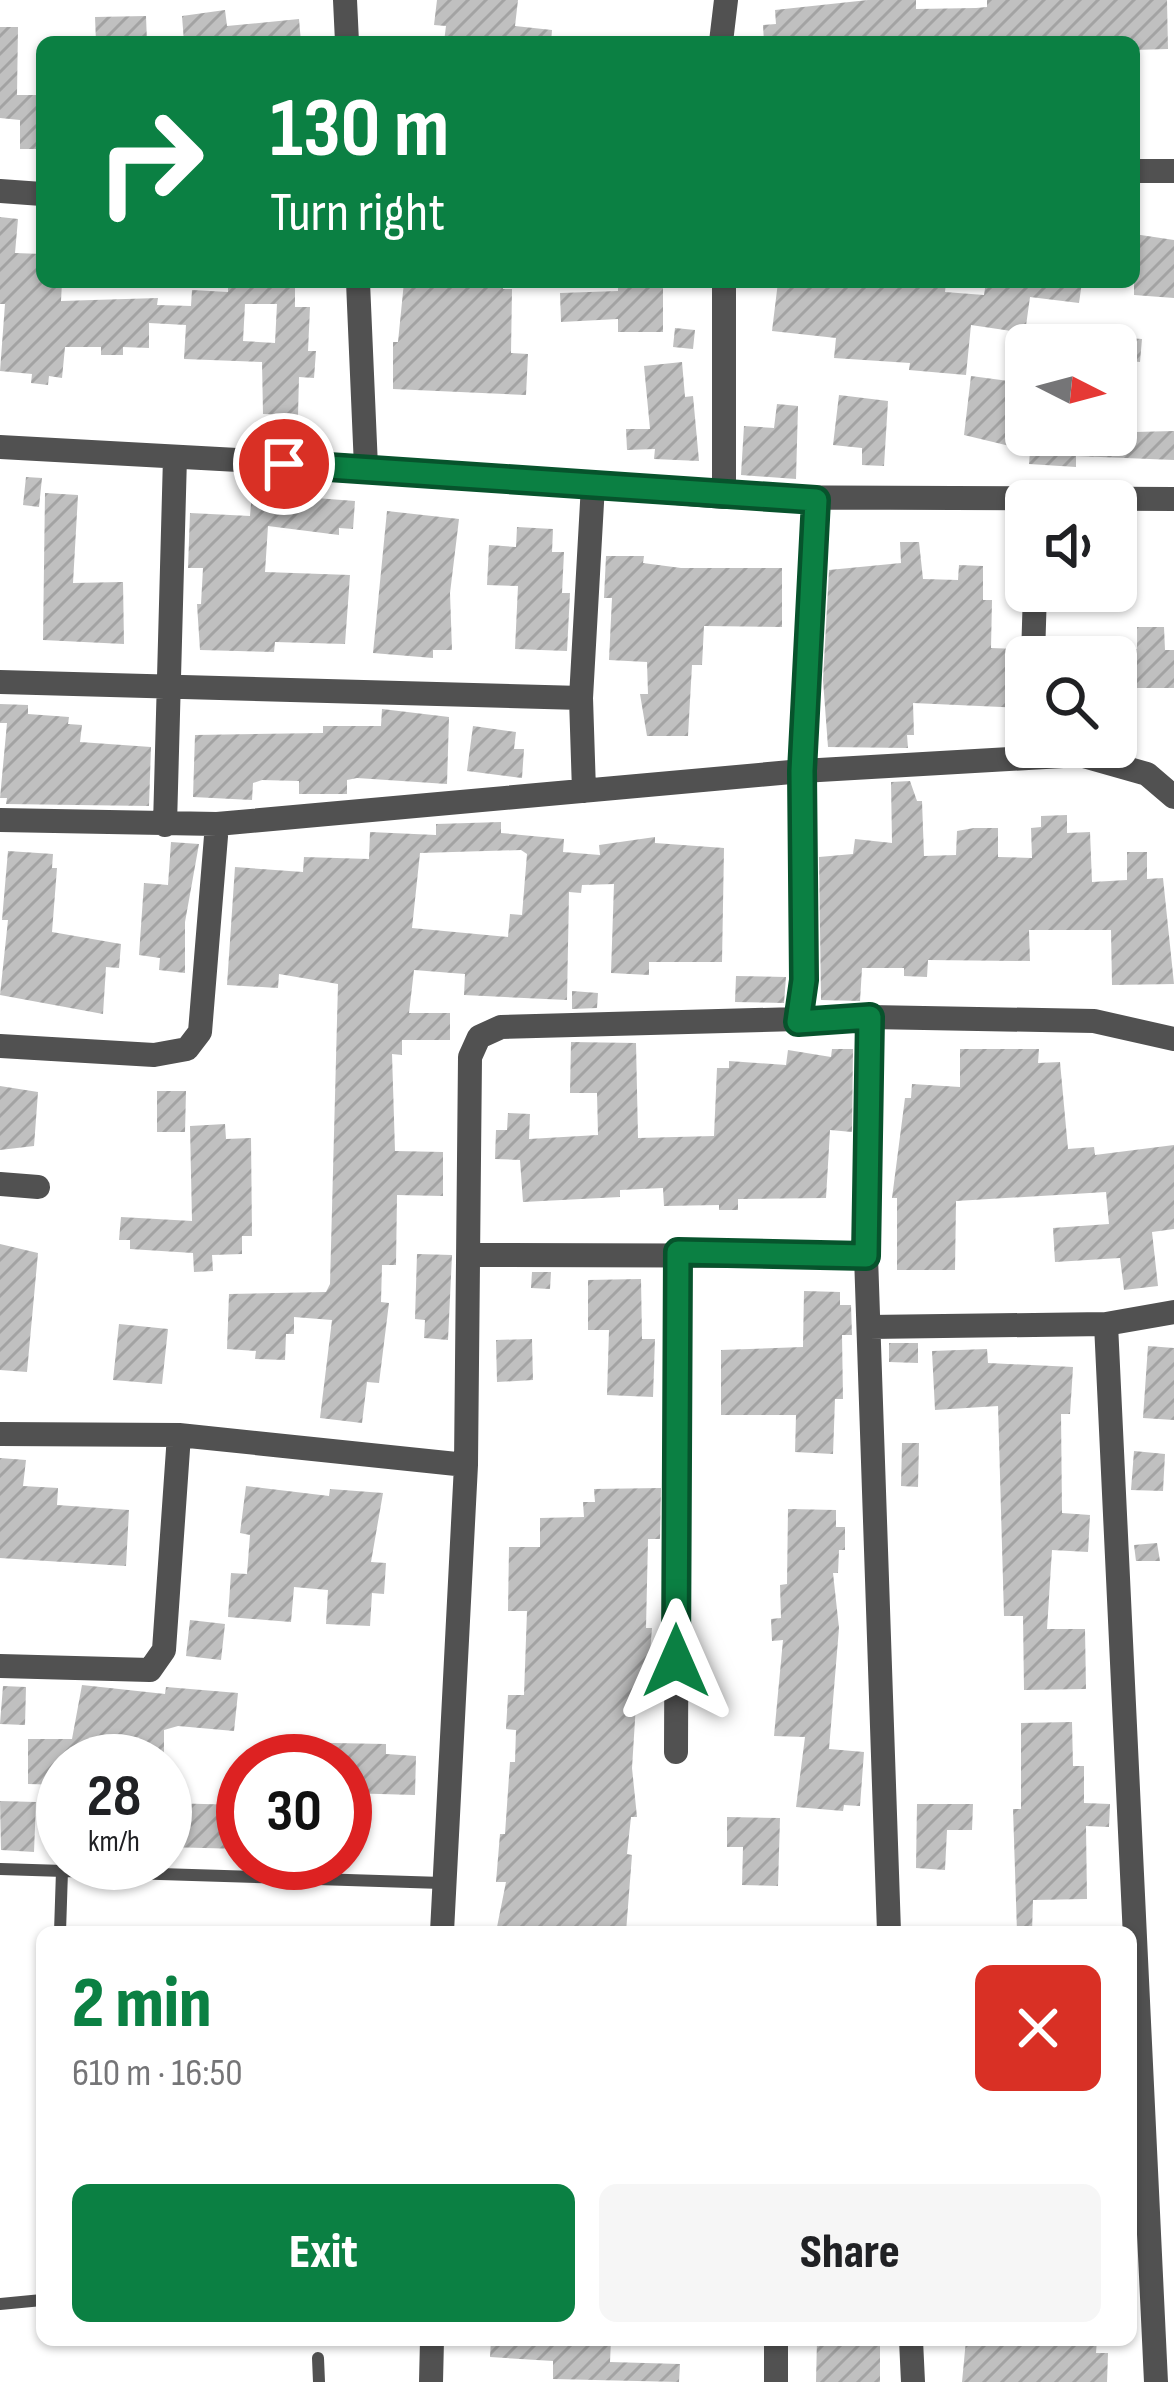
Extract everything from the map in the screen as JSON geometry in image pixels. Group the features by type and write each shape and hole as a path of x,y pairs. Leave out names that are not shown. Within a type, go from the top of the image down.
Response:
{"street":[{"path":"345,0 347,36"},
{"path":"722,36 726,0"},
{"path":"1140,171 1174,171"},
{"path":"0,191 36,194"},
{"path":"358,288 367,467"},
{"path":"724,288 724,497"},
{"path":"0,447 367,467 724,497 1005,499"},
{"path":"165,825 175,457"},
{"path":"584,791 581,698 593,485"},
{"path":"1137,499 1174,499"},
{"path":"798,1022 804,980 802,771 816,500"},
{"path":"0,682 581,698"},
{"path":"0,820 217,824 1005,754"},
{"path":"1129,768 1147,774 1174,797"},
{"path":"0,1046 154,1055 187,1049 200,1032 217,824"},
{"path":"870,1017 866,1256 889,1926"},
{"path":"442,1926 466,1465 470,1057 479,1037 501,1027 870,1017 1094,1021 1174,1039"},
{"path":"0,1184 38,1187"},
{"path":"676,1753 678,1252"},
{"path":"470,1255 866,1256"},
{"path":"869,1327 1106,1324 1174,1312"},
{"path":"1106,1324 1134,1926"},
{"path":"0,1434 178,1435 466,1465"},
{"path":"0,1666 150,1670 164,1650 178,1435"},
{"path":"1137,1980 1156,2382"},
{"path":"431,2382 432,2346"},
{"path":"776,2346 776,2382"},
{"path":"911,2346 913,2382"}],"lane":[{"path":"0,1869 36,1870"},
{"path":"192,1875 442,1883"},
{"path":"60,1926 61,1890"},
{"path":"0,2304 36,2301"},
{"path":"318,2358 320,2382"}],"building":[{"path":"437,0 518,0 515,26 552,30 552,36 445,36 446,26 434,25"},
{"path":"868,0 916,0 916,9 987,7 987,0 1167,0 1168,49 1140,50 1140,36 764,36 763,25 776,24 775,10"},
{"path":"225,10 227,26 299,19 300,36 184,36 182,16"},
{"path":"146,16 147,36 96,36 95,17"},
{"path":"0,27 18,27 17,95 36,95 36,149 20,149 20,120 0,118"},
{"path":"0,217 18,219 15,253 36,254 36,288 62,288 61,301 158,298 157,305 191,306 192,290 295,288 295,307 310,307 308,351 316,351 314,378 299,377 298,415 263,414 262,362 184,359 186,325 149,323 149,348 123,347 123,355 101,355 101,347 65,347 62,378 49,376 48,385 31,383 32,374 0,371 5,304 0,304","holes":["245,304 277,304 275,343 243,341"]},
{"path":"1140,235 1174,240 1174,298 1134,295 1134,288 1140,288"},
{"path":"403,288 512,289 511,353 528,354 526,395 393,389 393,342 398,342"},
{"path":"663,288 663,332 618,332 618,319 561,322 560,293"},
{"path":"777,288 945,288 945,292 984,295 985,288 1081,288 1079,303 1030,297 1026,324 1005,324 1005,330 971,325 966,375 909,370 910,363 834,358 836,338 772,331"},
{"path":"675,328 695,330 693,349 673,347"},
{"path":"1137,339 1142,339 1137,362"},
{"path":"682,362 685,397 693,396 699,461 654,459 655,449 627,450 626,429 650,429 644,366"},
{"path":"971,376 1005,380 1005,445 964,435"},
{"path":"839,395 888,401 884,466 862,465 862,448 833,445"},
{"path":"777,404 798,406 796,479 741,475 744,426 774,428"},
{"path":"1174,431 1174,460 1076,456 1137,456 1137,432"},
{"path":"1030,456 1076,456 1076,467 1029,464"},
{"path":"26,477 42,478 39,507 23,505"},
{"path":"45,493 78,495 73,583 123,582 124,644 43,640"},
{"path":"252,493 355,501 353,529 339,528 339,535 268,526 265,572 350,575 345,644 275,642 274,652 200,650 197,604 201,604 203,568 188,568 190,513 250,516"},
{"path":"387,511 459,519 450,593 452,650 433,650 433,658 373,653"},
{"path":"517,527 553,529 552,552 564,552 562,593 570,593 567,651 515,649 518,586 487,585 489,545 516,547"},
{"path":"900,542 919,542 923,579 958,580 959,565 983,566 983,600 992,600 991,648 1005,649 1005,707 913,703 914,735 907,735 908,748 828,747 823,680 829,570 901,563"},
{"path":"606,556 644,556 643,563 681,568 782,568 782,627 704,626 702,665 692,665 688,736 647,736 640,694 648,694 647,662 609,660 612,598 604,598"},
{"path":"1137,627 1164,627 1165,650 1174,650 1174,688 1137,688"},
{"path":"0,704 28,705 28,714 69,717 68,724 82,725 80,742 151,747 149,806 6,804 7,798 0,798 7,723 0,723"},
{"path":"382,709 449,717 447,784 357,778 347,780 347,794 299,794 299,781 262,780 253,783 252,800 193,797 195,735 323,733 323,726 381,726"},
{"path":"473,726 516,732 514,749 524,749 522,778 467,771"},
{"path":"910,781 917,801 922,801 924,856 956,855 957,831 998,828 998,857 1032,858 1031,828 1041,827 1041,816 1067,815 1067,833 1090,832 1092,882 1127,880 1127,852 1147,852 1147,879 1163,878 1174,984 1112,985 1111,930 1029,930 1030,961 928,960 927,977 904,976 904,968 862,968 860,1001 821,1000 819,857 853,854 855,839 892,843 891,782"},
{"path":"501,822 501,833 564,839 563,852 600,855 599,845 655,837 655,843 724,848 722,962 649,962 649,975 611,973 614,884 582,885 581,893 569,892 567,1000 464,995 465,974 414,970 409,1013 450,1013 450,1040 402,1040 402,1055 392,1054 395,1151 443,1152 443,1196 397,1195 396,1265 382,1265 381,1302 389,1303 379,1383 367,1382 362,1423 320,1418 332,1320 294,1317 294,1334 286,1334 285,1360 255,1359 256,1351 227,1349 229,1294 326,1292 330,1284 338,984 279,974 278,988 227,985 235,867 303,872 304,857 369,859 370,832 436,835 436,824","holes":["521,850 527,854 522,915 510,914 508,937 412,928 420,853"]},
{"path":"171,842 199,844 185,922 185,973 159,970 160,958 139,955 144,883 168,885"},
{"path":"8,851 53,854 52,868 57,868 52,932 121,944 119,968 106,967 103,1014 0,995 8,920 2,920"},
{"path":"736,976 786,977 784,1003 735,1002"},
{"path":"572,991 598,993 597,1008 572,1009"},
{"path":"571,1042 636,1043 638,1138 714,1136 717,1068 729,1068 729,1061 786,1065 788,1050 831,1057 832,1049 853,1049 852,1132 830,1130 826,1198 738,1199 738,1210 719,1210 719,1205 664,1206 663,1188 620,1190 620,1197 523,1202 520,1160 495,1159 496,1130 507,1130 508,1113 530,1114 529,1139 598,1135 597,1093 570,1093"},
{"path":"960,1049 1039,1049 1038,1063 1060,1062 1068,1149 1094,1147 1095,1155 1174,1145 1174,1229 1152,1232 1158,1286 1124,1290 1120,1258 1055,1262 1053,1228 1109,1224 1106,1192 956,1201 955,1270 897,1270 897,1198 892,1198 905,1098 911,1098 912,1084 960,1087"},
{"path":"0,1086 38,1092 34,1146 0,1150"},
{"path":"157,1091 186,1091 185,1132 157,1132"},
{"path":"225,1124 226,1139 251,1138 252,1236 242,1236 242,1254 212,1255 213,1271 194,1272 193,1253 130,1249 130,1240 119,1240 121,1217 192,1221 190,1126"},
{"path":"0,1244 38,1253 27,1372 0,1370"},
{"path":"417,1254 452,1255 448,1340 424,1338 425,1320 415,1319"},
{"path":"532,1272 551,1272 550,1289 531,1288"},
{"path":"641,1279 642,1339 655,1339 653,1397 607,1395 609,1330 588,1330 588,1280"},
{"path":"804,1291 840,1292 840,1305 851,1305 852,1335 842,1335 843,1399 835,1399 833,1454 795,1452 796,1415 721,1415 721,1350 803,1347"},
{"path":"119,1324 168,1329 162,1384 113,1380"},
{"path":"532,1339 533,1380 497,1382 496,1340"},
{"path":"889,1343 918,1343 918,1363 889,1362"},
{"path":"1148,1346 1174,1348 1174,1420 1143,1418"},
{"path":"987,1349 988,1363 1073,1367 1070,1414 1061,1414 1062,1513 1090,1515 1088,1552 1052,1550 1047,1629 1085,1629 1086,1689 1024,1690 1023,1616 1004,1616 998,1406 935,1410 932,1351"},
{"path":"902,1443 919,1443 918,1487 901,1486"},
{"path":"1134,1451 1165,1454 1163,1491 1131,1490"},
{"path":"0,1458 26,1460 23,1486 58,1488 57,1505 129,1510 126,1566 0,1558"},
{"path":"246,1486 329,1496 330,1489 383,1493 371,1562 386,1563 384,1594 372,1593 370,1626 326,1624 328,1590 294,1587 291,1622 228,1617 231,1573 247,1574 250,1535 240,1533"},
{"path":"661,1488 660,1539 648,1539 646,1628 652,1628 647,1689 637,1688 632,1768 637,1817 631,1817 627,1854 632,1855 626,1926 497,1926 506,1882 496,1882 500,1834 505,1834 510,1762 515,1762 516,1730 506,1729 508,1695 524,1695 527,1611 508,1611 509,1547 540,1547 540,1518 584,1517 583,1502 595,1502 594,1489"},
{"path":"788,1509 836,1510 836,1527 845,1527 845,1550 839,1550 838,1573 833,1573 839,1628 829,1749 864,1752 860,1806 844,1805 843,1811 796,1807 805,1737 774,1736 783,1640 772,1641 771,1619 781,1618 780,1585 787,1584"},
{"path":"1157,1543 1160,1561 1136,1561 1134,1545"},
{"path":"190,1620 225,1624 221,1660 186,1656"},
{"path":"82,1685 165,1694 166,1687 238,1693 234,1731 178,1726 164,1734 73,1734"},
{"path":"3,1686 26,1687 25,1725 0,1724"},
{"path":"1072,1722 1073,1766 1084,1766 1084,1803 1110,1804 1109,1827 1086,1826 1087,1899 1033,1900 1032,1926 1017,1926 1013,1809 1021,1809 1021,1723"},
{"path":"28,1739 36,1739 36,1784 28,1784"},
{"path":"372,1744 386,1744 386,1754 416,1756 415,1795 372,1794"},
{"path":"0,1801 36,1802 34,1852 1,1850"},
{"path":"192,1804 216,1804 216,1848 192,1848"},
{"path":"917,1804 973,1804 972,1830 947,1830 945,1870 916,1868"},
{"path":"727,1817 780,1818 778,1886 742,1885 743,1847 727,1847"},
{"path":"491,2346 611,2346 610,2362 680,2364 679,2382 553,2379 553,2361 490,2357"},
{"path":"817,2346 880,2346 880,2382 816,2382"},
{"path":"965,2346 1097,2346 1096,2353 1108,2353 1107,2382 962,2382"}],"route":[{"path":"284,464 816,500 802,771 804,980 798,1022 870,1017 866,1256 678,1252 676,1661"}]}
